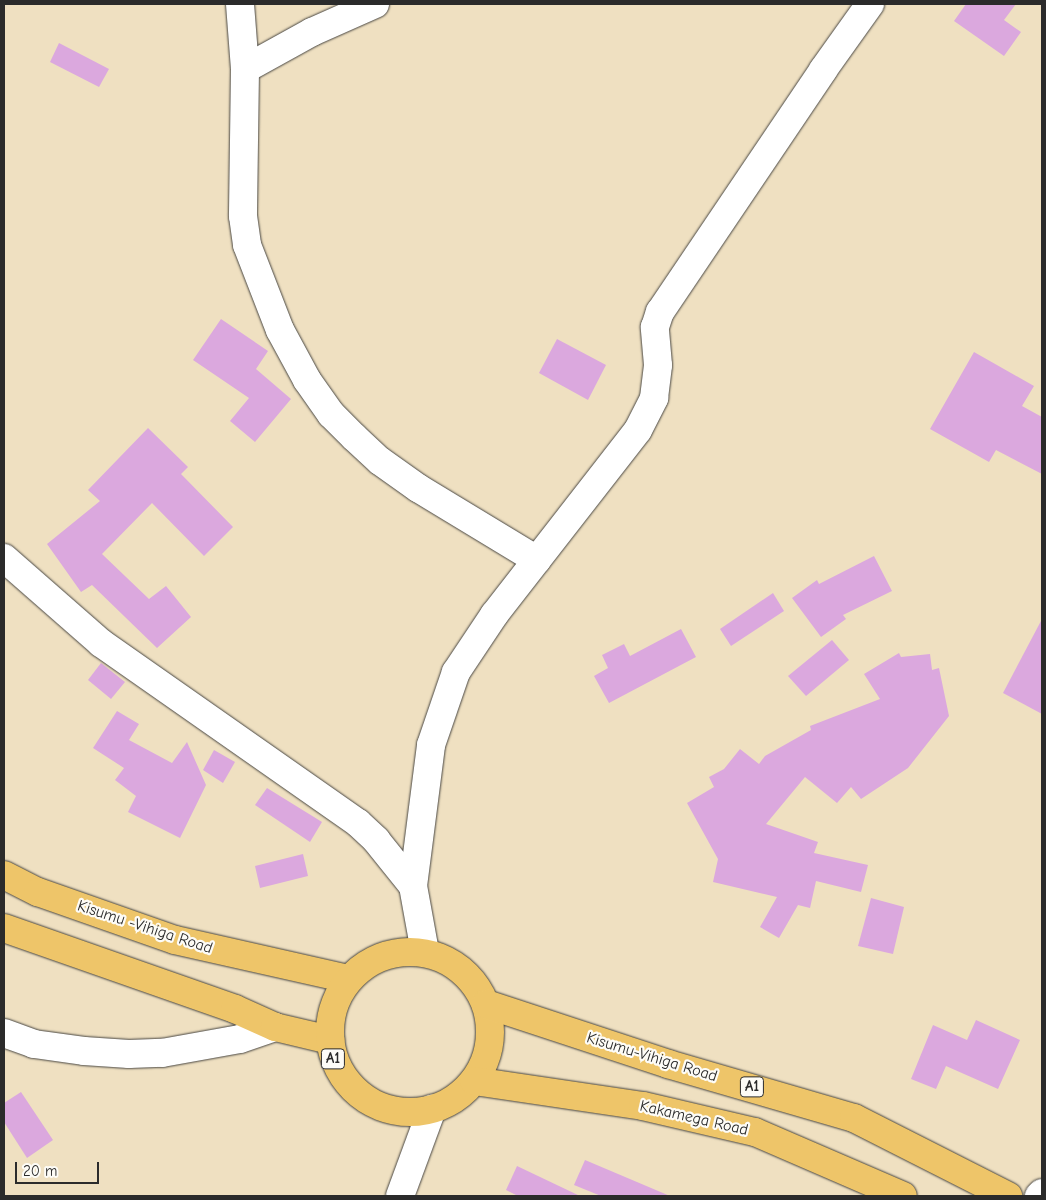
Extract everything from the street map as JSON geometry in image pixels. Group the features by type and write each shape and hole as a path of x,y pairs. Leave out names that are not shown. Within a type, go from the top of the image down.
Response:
{"highway":[{"name":"Kisumu -Vihiga Road","path":"4,875 38,892 175,940 348,979"},
{"name":"A1","path":"4,928 235,1009 275,1026 330,1040"},
{"name":"A1","path":"397,952 425,952 451,962 473,980 486,1004 491,1032 486,1060 474,1081 455,1099 432,1109 406,1112 382,1108 360,1096 343,1078 332,1055 328,1030 334,1003 348,979 370,961 397,952"},
{"name":"Kisumu-Vihiga Road","path":"486,1004 668,1064 854,1118 1008,1196"},
{"name":"Kakamega Road","path":"474,1081 643,1106 755,1132 903,1196"}],"street":[{"path":"240,4 246,69 243,216 247,245 280,330 307,380 331,414 380,461 418,488 537,560"},
{"path":"246,69 312,32 375,4"},
{"path":"425,952 413,886 431,745 456,672 494,615 638,430 654,398 658,365 655,327 660,312 823,70 870,4"},
{"path":"4,558 101,643 358,823 376,840 413,886"},
{"path":"4,1033 34,1044 84,1051 129,1054 162,1053 240,1039 275,1026"},
{"path":"400,1196 432,1109"},
{"path":"1039,1196 1042,1193"}],"building":[{"path":"966,4 1016,4 1004,20 1021,32 1004,56 954,21"},
{"path":"59,43 109,69 99,87 50,62"},
{"path":"221,319 268,351 256,369 291,399 255,442 230,421 249,398 193,360"},
{"path":"557,339 606,365 588,400 539,373"},
{"path":"974,352 1034,386 1022,406 1042,417 1042,474 996,450 989,462 930,429"},
{"path":"148,428 188,467 181,474 233,527 204,556 152,503 102,554 149,599 166,586 191,617 157,648 92,585 81,592 47,544 100,501 88,490"},
{"path":"874,556 892,591 843,615 846,619 821,637 792,598 817,580 819,584"},
{"path":"773,593 784,611 731,646 720,629"},
{"path":"1042,619 1042,714 1003,693"},
{"path":"681,629 696,657 609,703 594,676 608,668 602,655 624,644 630,656"},
{"path":"832,640 849,660 806,696 788,676"},
{"path":"899,653 901,657 930,654 932,670 939,668 949,716 908,768 861,799 851,787 837,803 805,777 766,824 818,842 814,853 868,865 861,892 816,881 810,908 798,905 779,938 760,927 777,897 713,882 718,859 687,803 714,787 709,777 724,769 740,749 759,764 765,756 811,730 810,726 880,699 864,674"},
{"path":"101,663 125,682 111,699 88,680"},
{"path":"117,711 139,724 129,740 172,763 187,742 206,785 180,838 128,812 136,796 115,780 124,768 93,748"},
{"path":"214,750 235,762 223,783 203,770"},
{"path":"267,788 322,822 310,842 255,805"},
{"path":"303,854 308,876 260,888 255,866"},
{"path":"871,898 904,907 893,954 858,946"},
{"path":"976,1020 1020,1040 998,1089 946,1066 936,1089 911,1079 933,1025 967,1040"},
{"path":"21,1092 53,1140 27,1158 4,1122 4,1103"},
{"path":"585,1160 670,1196 601,1196 574,1185"},
{"path":"517,1166 580,1196 518,1196 506,1190"}]}
